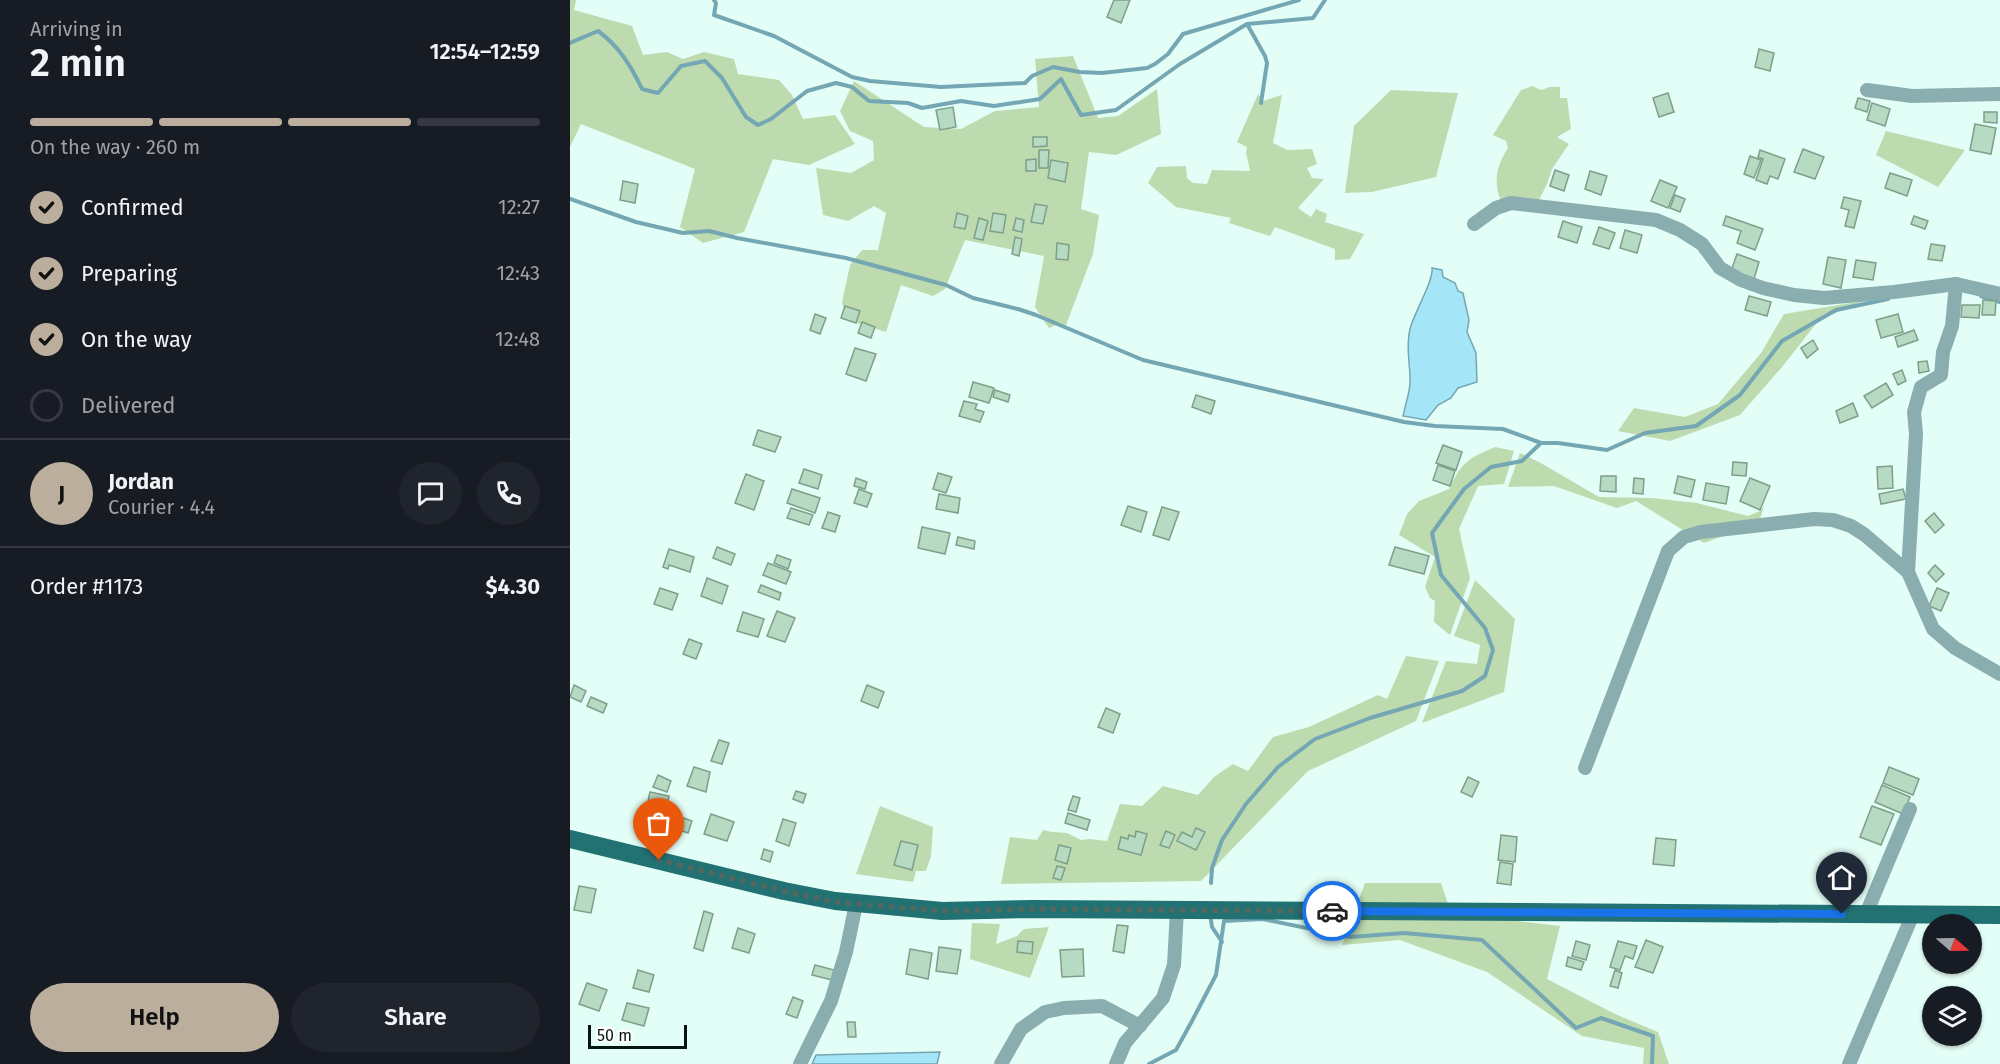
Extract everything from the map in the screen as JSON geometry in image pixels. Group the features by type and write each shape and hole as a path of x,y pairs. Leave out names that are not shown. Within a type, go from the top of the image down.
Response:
{"main road":[{"path":"570,839 784,891 856,904 942,911 1177,910 2000,915"}],"street":[{"path":"1867,90 1912,96 2000,94"},
{"path":"1474,224 1496,208 1511,203 1656,220 1680,230 1702,244 1720,268 1727,272 1763,288 1794,295 1824,298 1956,285 2000,294"},
{"path":"1908,572 1916,451 1914,412 1921,387 1941,375 1943,352 1952,326 1956,285"},
{"path":"1585,768 1668,551 1684,537 1701,532 1814,519 1833,520 1851,526 1908,572 1933,629 1955,648 2000,674"},
{"path":"1866,914 1910,809"},
{"path":"800,1064 831,1001 846,952 856,904"},
{"path":"1116,1064 1125,1042 1163,998 1174,965 1177,910"},
{"path":"1849,1064 1913,915"},
{"path":"1001,1064 1021,1029 1044,1012 1064,1008 1102,1006 1140,1026"}],"green space":[{"path":"570,0 576,0 574,10 632,26 643,55 667,52 683,59 704,52 734,59 738,74 779,80 792,95 803,119 835,115 855,144 809,165 773,159 744,232 703,243 680,227 695,169 581,124 570,147"},
{"path":"1073,56 1098,118 1118,116 1157,89 1161,134 1116,155 1089,152 1081,209 1099,215 1093,254 1066,325 1049,328 1035,307 1044,256 965,240 945,289 933,296 901,285 886,332 847,320 842,302 850,265 862,250 878,250 886,213 874,206 848,221 823,215 816,168 851,173 874,160 873,141 850,131 840,111 854,81 924,127 961,129 995,111 1039,107 1035,59"},
{"path":"1532,86 1541,90 1560,87 1560,98 1567,98 1571,129 1557,137 1569,144 1552,169 1537,204 1505,208 1498,193 1497,178 1500,163 1508,148 1506,141 1493,135 1521,90"},
{"path":"1391,90 1458,93 1436,177 1372,192 1345,193 1354,126"},
{"path":"1258,94 1263,101 1282,95 1273,143 1287,150 1312,149 1317,164 1307,168 1312,178 1324,179 1298,208 1311,217 1316,209 1327,214 1325,222 1364,234 1350,259 1335,260 1335,249 1275,227 1270,236 1229,223 1231,218 1176,207 1148,183 1157,167 1186,166 1187,178 1193,183 1207,184 1212,170 1250,171 1247,147 1237,142"},
{"path":"1886,131 1965,150 1938,187 1876,155"},
{"path":"1863,301 1819,320 1740,415 1670,441 1618,431 1634,408 1685,417 1718,404 1761,353 1784,314"},
{"path":"1495,447 1514,451 1504,484 1478,486 1459,529 1470,578 1450,635 1434,622 1435,601 1430,598 1425,587 1435,557 1399,535 1407,514 1419,501 1449,489 1466,462"},
{"path":"1520,453 1599,497 1652,498 1697,503 1748,516 1760,511 1764,506 1759,523 1704,543 1636,501 1617,508 1554,486 1508,487"},
{"path":"1475,580 1515,619 1504,692 1422,723 1446,661 1477,664 1480,645 1454,636"},
{"path":"1406,656 1439,661 1416,721 1308,771 1201,881 1001,884 1010,837 1037,840 1043,830 1067,833 1081,840 1107,841 1120,804 1142,806 1163,786 1198,795 1214,777 1233,764 1248,771 1273,737 1309,727 1378,695 1387,699"},
{"path":"880,806 933,827 931,856 926,871 916,871 913,882 856,874"},
{"path":"1365,883 1441,883 1451,913 1560,926 1547,979 1615,1014 1658,1032 1669,1064 1643,1064 1644,1048 1582,1036 1487,972 1400,940 1342,945"},
{"path":"972,923 1000,924 996,944 1017,936 1024,929 1049,927 1030,978 970,959"}],"water":[{"path":"1432,268 1442,270 1443,277 1455,283 1458,291 1463,293 1469,320 1467,332 1476,353 1477,382 1458,388 1451,398 1438,405 1426,420 1403,416 1410,384 1409,336 1412,322 1430,280"},
{"path":"940,1052 937,1064 812,1064 816,1055"}],"building":[{"path":"1114,0 1130,0 1121,23 1107,17"},
{"path":"1759,49 1774,53 1770,71 1755,67"},
{"path":"1668,93 1674,112 1659,117 1653,98"},
{"path":"1858,98 1870,101 1867,112 1855,108"},
{"path":"1872,103 1890,109 1885,126 1867,120"},
{"path":"953,107 956,127 940,130 936,110"},
{"path":"1984,112 1997,112 1997,123 1984,122"},
{"path":"1975,124 1996,128 1991,154 1970,150"},
{"path":"1033,137 1047,137 1047,146 1033,147"},
{"path":"1803,149 1824,157 1815,179 1794,172"},
{"path":"1039,150 1049,150 1048,168 1039,168"},
{"path":"1760,150 1785,159 1778,179 1770,176 1767,184 1756,180 1763,159 1758,157"},
{"path":"1750,156 1761,160 1754,178 1744,174"},
{"path":"1036,159 1036,171 1026,171 1026,160"},
{"path":"1051,160 1068,163 1065,182 1048,178"},
{"path":"1555,170 1569,175 1564,191 1550,186"},
{"path":"1590,171 1607,176 1601,195 1585,189"},
{"path":"1890,173 1912,180 1907,196 1885,188"},
{"path":"1660,180 1677,187 1668,208 1651,201"},
{"path":"623,181 638,184 635,203 620,200"},
{"path":"1675,195 1685,199 1680,212 1670,208"},
{"path":"1844,197 1861,201 1854,228 1845,226 1849,210 1841,208"},
{"path":"1035,204 1047,206 1043,224 1031,222"},
{"path":"957,213 968,216 965,229 954,227"},
{"path":"993,213 1006,215 1003,233 990,231"},
{"path":"1726,216 1763,229 1755,250 1737,243 1741,231 1723,225"},
{"path":"1914,216 1928,221 1925,229 1911,224"},
{"path":"979,218 988,221 983,240 974,238"},
{"path":"1016,218 1024,220 1022,232 1013,230"},
{"path":"1563,221 1582,227 1577,243 1558,237"},
{"path":"1599,227 1615,233 1609,249 1593,244"},
{"path":"1625,230 1642,235 1637,253 1620,248"},
{"path":"1015,237 1022,239 1019,256 1012,254"},
{"path":"1057,243 1069,245 1068,260 1056,259"},
{"path":"1931,244 1945,246 1942,261 1928,259"},
{"path":"1737,254 1759,262 1754,279 1731,271"},
{"path":"1828,257 1846,260 1841,288 1823,284"},
{"path":"1856,260 1876,263 1873,280 1853,277"},
{"path":"1749,296 1771,302 1767,316 1745,310"},
{"path":"1983,300 1996,301 1995,315 1982,315"},
{"path":"1962,305 1980,305 1979,318 1961,317"},
{"path":"845,306 860,311 856,323 841,318"},
{"path":"815,314 826,318 820,334 810,330"},
{"path":"1898,314 1903,332 1881,338 1876,320"},
{"path":"862,322 875,327 871,338 858,333"},
{"path":"1914,330 1918,340 1898,347 1895,337"},
{"path":"1813,340 1818,349 1807,358 1801,348"},
{"path":"855,348 876,354 866,381 846,374"},
{"path":"1927,361 1929,371 1919,373 1918,362"},
{"path":"1902,370 1906,381 1898,385 1893,374"},
{"path":"973,382 994,388 989,403 969,397"},
{"path":"1886,383 1893,395 1872,408 1864,396"},
{"path":"995,390 1010,395 1008,402 993,397"},
{"path":"1196,395 1215,401 1211,414 1192,407"},
{"path":"964,401 977,404 975,409 984,412 980,422 959,416"},
{"path":"1853,403 1858,416 1840,423 1836,411"},
{"path":"758,430 781,437 775,452 753,445"},
{"path":"1443,445 1462,452 1456,470 1436,463"},
{"path":"1733,462 1747,463 1746,476 1732,475"},
{"path":"1438,465 1455,471 1450,486 1433,480"},
{"path":"1892,466 1893,488 1878,489 1877,467"},
{"path":"804,469 822,475 818,489 799,483"},
{"path":"938,473 952,477 946,493 933,489"},
{"path":"746,474 764,481 754,510 735,503"},
{"path":"1601,476 1616,476 1616,492 1600,491"},
{"path":"1678,476 1695,480 1691,497 1674,493"},
{"path":"856,478 867,482 865,489 854,486"},
{"path":"1634,478 1644,479 1643,494 1633,493"},
{"path":"1750,478 1770,486 1760,510 1740,501"},
{"path":"1706,483 1729,487 1726,504 1703,500"},
{"path":"792,489 820,498 815,513 787,503"},
{"path":"859,489 872,494 867,507 854,503"},
{"path":"1903,489 1906,499 1881,504 1879,494"},
{"path":"939,494 960,498 958,513 936,509"},
{"path":"1128,506 1147,512 1141,532 1121,525"},
{"path":"1162,507 1179,512 1169,540 1153,535"},
{"path":"791,508 813,515 809,525 787,518"},
{"path":"828,512 840,516 835,532 822,528"},
{"path":"1934,513 1944,525 1935,533 1925,521"},
{"path":"922,527 950,533 945,554 918,548"},
{"path":"958,537 975,541 974,549 956,545"},
{"path":"717,547 735,554 731,565 713,558"},
{"path":"1395,547 1429,556 1424,574 1389,565"},
{"path":"669,549 694,557 690,572 669,565 668,569 663,567"},
{"path":"777,555 791,560 788,569 774,563"},
{"path":"768,563 791,572 786,584 763,575"},
{"path":"1935,565 1944,574 1936,582 1928,573"},
{"path":"707,578 728,586 722,604 701,596"},
{"path":"761,585 781,593 779,600 758,592"},
{"path":"660,588 678,594 672,610 654,604"},
{"path":"1937,588 1949,593 1941,611 1929,606"},
{"path":"777,611 795,618 785,642 767,636"},
{"path":"743,612 764,619 758,637 737,631"},
{"path":"689,639 702,644 696,659 683,654"},
{"path":"574,685 586,691 581,702 570,697"},
{"path":"867,685 884,692 878,708 861,701"},
{"path":"591,697 607,704 603,713 587,706"},
{"path":"1106,708 1120,714 1113,733 1098,727"},
{"path":"719,740 729,743 722,764 711,761"},
{"path":"694,767 710,772 706,792 687,786"},
{"path":"1889,767 1919,779 1913,795 1883,783"},
{"path":"658,775 671,781 667,792 653,787"},
{"path":"1468,777 1479,782 1472,797 1461,792"},
{"path":"1882,785 1910,797 1903,814 1875,802"},
{"path":"796,791 806,794 803,803 793,799"},
{"path":"650,792 669,796 664,820 645,815"},
{"path":"1073,796 1080,798 1076,812 1068,810"},
{"path":"1872,806 1894,814 1881,845 1860,837"},
{"path":"1068,813 1090,820 1087,830 1065,823"},
{"path":"711,814 734,822 727,841 704,834"},
{"path":"675,815 692,821 688,833 671,827"},
{"path":"783,819 796,823 789,846 776,841"},
{"path":"1196,828 1205,832 1196,850 1177,841 1182,832 1192,837"},
{"path":"1136,831 1147,834 1141,855 1118,849 1121,837 1128,839 1129,835 1135,837"},
{"path":"1166,831 1175,835 1169,848 1160,845"},
{"path":"1501,835 1517,837 1515,862 1498,860"},
{"path":"1656,838 1676,840 1674,866 1653,864"},
{"path":"901,841 918,845 912,870 894,865"},
{"path":"1059,845 1071,848 1067,864 1055,860"},
{"path":"764,849 773,852 770,862 761,859"},
{"path":"1500,862 1513,864 1511,885 1497,883"},
{"path":"1057,866 1065,868 1061,880 1053,878"},
{"path":"579,886 596,889 591,913 574,910"},
{"path":"704,911 713,914 703,951 694,948"},
{"path":"1117,925 1128,926 1124,953 1113,951"},
{"path":"738,928 755,934 749,953 732,948"},
{"path":"1646,940 1663,947 1653,973 1635,967"},
{"path":"1018,941 1033,942 1032,954 1017,952"},
{"path":"1576,941 1590,945 1586,960 1572,956"},
{"path":"1618,941 1637,946 1633,959 1625,956 1620,970 1610,967"},
{"path":"939,947 961,950 957,974 936,971"},
{"path":"910,949 932,953 928,979 906,974"},
{"path":"1083,949 1084,976 1062,977 1060,950"},
{"path":"1568,957 1584,962 1581,970 1566,966"},
{"path":"815,965 834,970 832,980 812,975"},
{"path":"638,970 654,975 649,992 633,988"},
{"path":"1615,970 1622,973 1618,988 1610,986"},
{"path":"587,983 607,990 599,1011 579,1004"},
{"path":"793,997 803,1001 797,1018 786,1014"},
{"path":"627,1003 649,1008 644,1026 622,1020"},
{"path":"847,1022 855,1022 856,1037 848,1037"}],"waterway":[{"path":"714,0 716,3 714,15 774,36 852,77 870,81 941,87 1025,83 1032,76 1053,67 1102,73 1147,68 1168,54 1183,34 1299,0"},
{"path":"570,43 598,31 624,57 642,89 658,93 681,66 705,61 722,78 746,117 758,125 771,119 807,91 836,83 852,87 869,101 908,103 922,108 961,101 994,106 1040,99 1061,79 1081,115 1116,110 1180,64 1247,24 1313,18 1325,0"},
{"path":"1247,24 1267,63 1261,103"},
{"path":"570,199 636,222 683,233 709,231 846,258 946,285 973,298 1036,315 1143,360 1404,422 1435,426 1503,429 1541,443"},
{"path":"1981,296 2000,302"},
{"path":"1211,883 1212,868 1222,840 1246,804 1278,767 1315,739 1370,718 1462,691 1485,676 1493,650 1485,628 1441,575 1432,533 1464,489 1491,467 1522,461 1541,443 1607,450 1645,433 1696,426 1740,395 1782,341 1836,310 1888,299"},
{"path":"1210,914 1212,927 1222,942"},
{"path":"1149,1064 1176,1050 1192,1021 1216,975 1224,921 1263,919 1350,937 1404,933 1482,940 1576,1028 1601,1018 1653,1036 1652,1064"}],"way so far":[{"path":"659,860 835,902 942,911 1032,909 1332,911"}],"route":[{"path":"1332,911 1842,914"}]}
